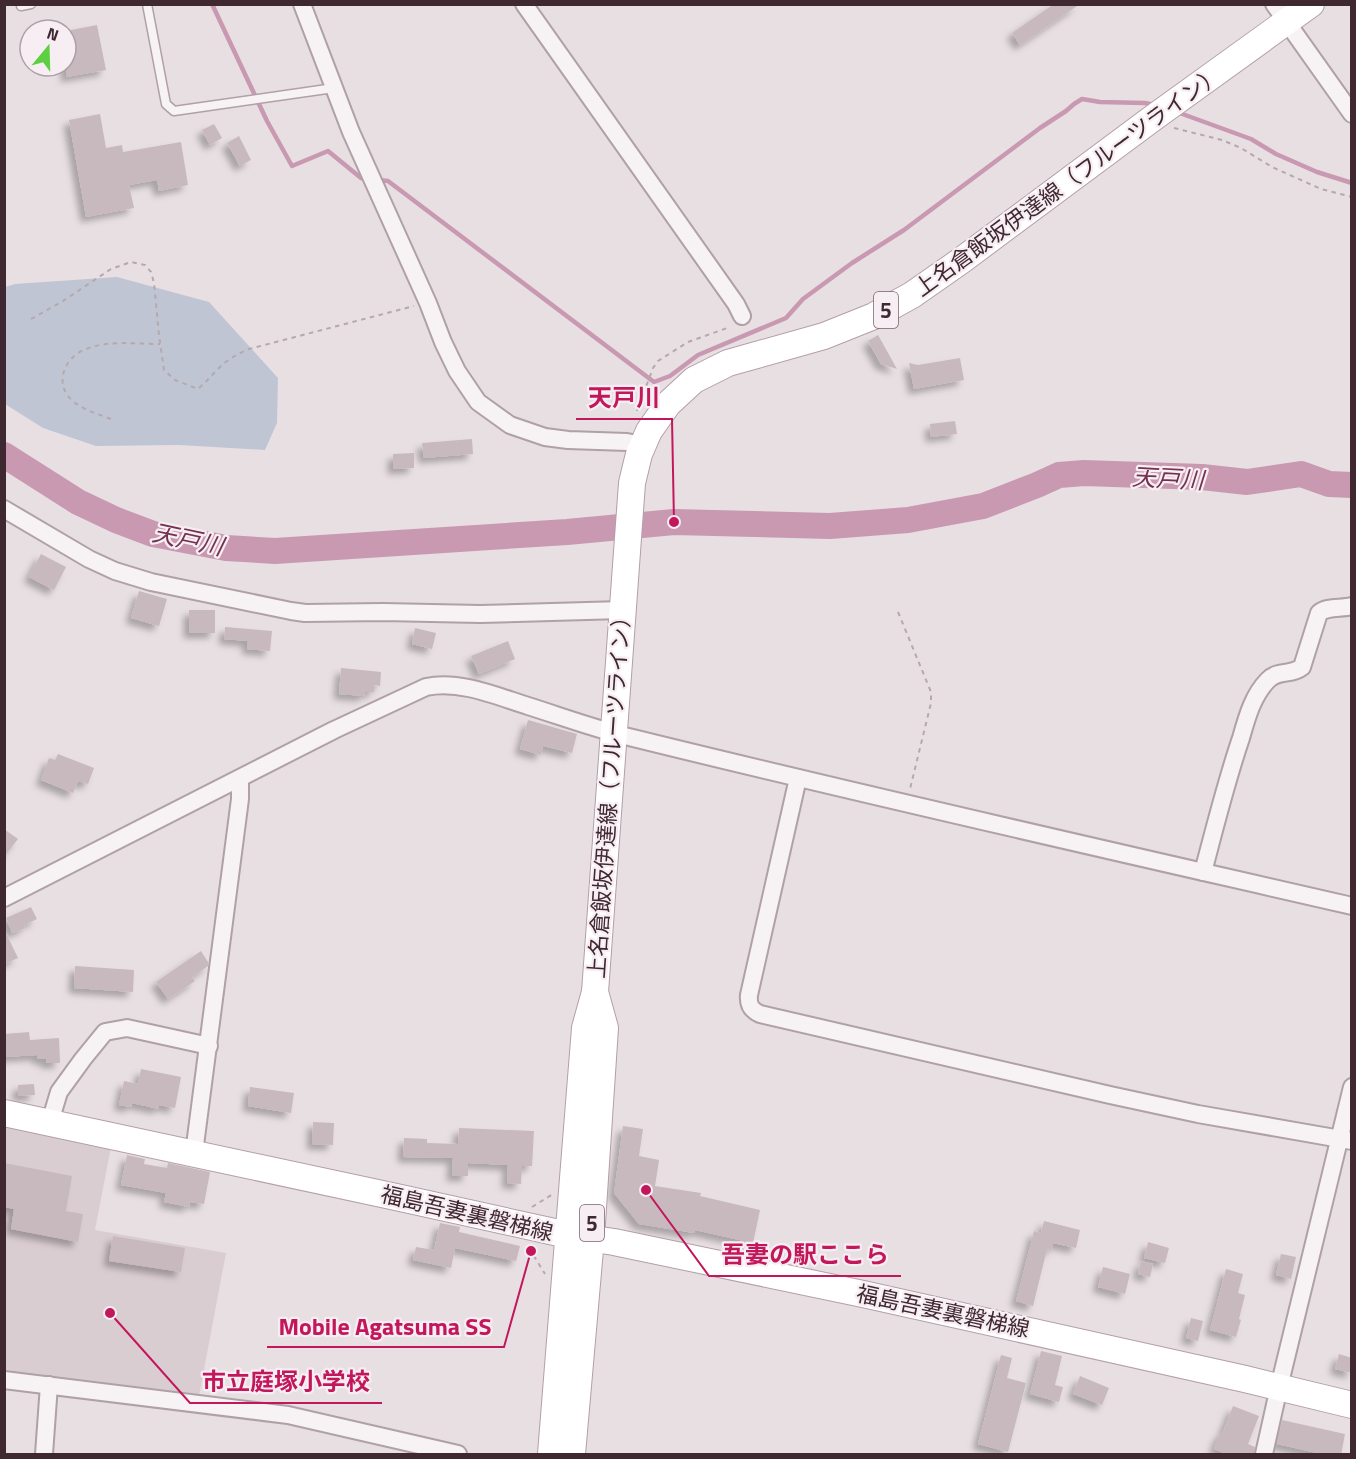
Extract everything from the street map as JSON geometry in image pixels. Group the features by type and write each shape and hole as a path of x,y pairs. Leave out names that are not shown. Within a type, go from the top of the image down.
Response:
{"main road":[{"name":"上名倉飯坂伊達線（フルーツライン）","path":"550,1455 580,1237 605,1028 595,992 632,483 639,454 635,444 649,431 668,404 694,380 728,363 824,336 891,308 912,295 1188,93 1280,13 1311,4"},
{"name":"福島吾妻裏磐梯線","path":"4,1113 580,1237 874,1296 1352,1405"},
{"name":"上名倉飯坂伊達線（フルーツライン）","path":"572,1455 580,1237"}],"street":[{"path":"302,4 351,132 428,303 443,342 462,380 478,402 510,425 545,436 579,441 635,444"},
{"path":"524,4 736,304 742,316"},
{"path":"1280,13 1352,114"},
{"path":"4,508 89,559 115,571 151,582 291,611 480,614 623,601"},
{"path":"1203,872 1233,761 1256,695 1273,675 1300,669 1321,610 1352,606"},
{"path":"5,897 353,721 426,687 450,685 491,694 613,734 1352,906"},
{"path":"798,778 749,995 749,1007 755,1012 1198,1114 1345,1140"},
{"path":"194,1153 240,799 240,779"},
{"path":"50,1122 59,1092 105,1032 127,1028 209,1046"},
{"path":"1264,1455 1279,1387 1345,1140 1352,1088"},
{"path":"4,1380 288,1414 458,1455"},
{"path":"44,1455 50,1384"}],"lane":[{"path":"21,6 31,4"},
{"path":"147,4 166,104 174,111 334,88"}],"path":[{"path":"1154,118 1165,125 1222,140 1322,189 1352,197"},
{"path":"31,319 111,269 131,262 145,265 151,272 154,283 164,370 175,380 198,389 232,357 249,349 428,303"},
{"path":"635,444 655,364 688,342 727,329 742,316"},
{"path":"111,419 85,409 72,401 64,391 64,371 68,361 76,353 104,344 160,344"},
{"path":"898,612 931,692 931,703 907,803"},
{"path":"529,1212 532,1207 551,1194 558,1194"},
{"path":"529,1247 550,1282"}],"shaded area":[{"path":"117,277 209,302 278,378 277,423 265,450 179,445 96,446 43,428 5,404 5,287 15,284"},
{"path":"5,1124 111,1147 95,1230 226,1253 199,1396 5,1373"}],"building":[{"path":"1054,4 1080,4 1020,45 1012,33"},
{"path":"97,25 106,70 78,75 78,29"},
{"path":"100,114 106,148 122,145 123,152 181,142 188,185 159,191 157,180 129,185 134,208 86,217 69,120"},
{"path":"214,124 222,138 210,145 202,130"},
{"path":"239,136 251,160 240,166 227,143"},
{"path":"878,335 897,369 881,364 868,341"},
{"path":"960,358 964,380 914,389 909,363 918,365"},
{"path":"955,421 957,434 931,437 930,424"},
{"path":"472,439 473,454 424,458 422,443"},
{"path":"414,453 414,468 393,469 393,454"},
{"path":"41,554 66,567 54,590 29,577"},
{"path":"139,591 167,599 159,626 131,618"},
{"path":"189,610 215,610 215,633 189,633"},
{"path":"225,627 272,631 270,651 247,649 248,641 224,639"},
{"path":"415,628 436,633 432,649 412,644"},
{"path":"508,641 515,659 479,674 471,656"},
{"path":"341,668 381,672 380,686 374,685 374,692 365,692 364,696 339,694"},
{"path":"528,720 577,734 572,753 543,746 541,755 520,749"},
{"path":"58,754 94,768 88,784 78,781 73,793 41,780 49,758 55,760"},
{"path":"4,829 18,839 4,857"},
{"path":"31,907 37,919 24,925 25,928 12,933 6,918"},
{"path":"4,929 18,958 4,964"},
{"path":"201,951 208,966 192,977 195,981 168,999 156,982"},
{"path":"75,966 134,970 133,992 74,988"},
{"path":"29,1032 30,1040 59,1038 60,1063 46,1063 46,1059 38,1059 37,1055 4,1057 4,1034"},
{"path":"141,1069 181,1077 175,1108 159,1105 159,1109 132,1103 131,1107 119,1105 124,1081 138,1084"},
{"path":"34,1084 35,1095 18,1096 18,1085"},
{"path":"250,1087 294,1093 291,1113 248,1106"},
{"path":"313,1122 334,1123 333,1145 312,1144"},
{"path":"623,1126 643,1129 639,1156 659,1160 655,1186 701,1193 700,1196 760,1210 753,1243 695,1230 694,1233 639,1224 614,1193"},
{"path":"459,1128 534,1131 532,1166 522,1166 521,1184 507,1183 508,1165 468,1163 468,1176 452,1176 453,1158 403,1157 404,1138 427,1139 427,1143 458,1144"},
{"path":"127,1155 145,1159 144,1164 167,1168 168,1163 210,1172 204,1204 190,1202 189,1207 164,1202 166,1193 121,1185"},
{"path":"4,1163 72,1176 66,1211 83,1214 78,1242 11,1229 14,1209 4,1207"},
{"path":"1044,1221 1080,1230 1076,1248 1053,1243 1052,1250 1047,1249 1033,1306 1016,1301 1034,1231 1041,1233"},
{"path":"440,1223 460,1227 459,1232 520,1246 516,1261 455,1248 451,1268 413,1260 416,1247 434,1250"},
{"path":"113,1236 185,1248 181,1272 109,1261"},
{"path":"1148,1242 1169,1248 1165,1263 1144,1258"},
{"path":"1281,1254 1296,1257 1291,1279 1276,1275"},
{"path":"1141,1261 1153,1264 1150,1277 1138,1274"},
{"path":"1103,1267 1130,1274 1125,1294 1098,1287"},
{"path":"1226,1269 1243,1274 1238,1293 1245,1295 1236,1337 1210,1330"},
{"path":"1191,1318 1203,1321 1198,1341 1186,1338"},
{"path":"1041,1351 1062,1356 1055,1385 1063,1387 1059,1402 1030,1394"},
{"path":"1339,1354 1352,1358 1352,1373 1335,1369"},
{"path":"1001,1355 1012,1358 1007,1378 1026,1383 1008,1452 978,1444"},
{"path":"1080,1376 1109,1388 1102,1405 1073,1394"},
{"path":"1233,1406 1259,1416 1248,1444 1255,1447 1254,1455 1229,1455 1214,1449"},
{"path":"1282,1420 1345,1434 1341,1455 1326,1455 1277,1444"}],"waterway":[{"path":"212,4 267,121 292,166 328,151 361,178 367,179"},
{"path":"378,180 388,181 654,382 670,376 698,355 786,318 803,299 852,263 904,230 1082,99 1155,105"},
{"path":"1177,112 1251,139 1276,154 1317,172 1352,183"},
{"name":"天戸川","path":"4,455 78,502 153,534 226,548 275,551 567,532 674,522 830,526 908,520 983,506 1059,475 1084,473 1202,477 1247,482 1301,474 1329,484 1352,485"}],"place":[{"name":"天戸川","path":"674,522"},
{"name":"吾妻の駅ここら","path":"646,1190"},
{"name":"Mobile Agatsuma SS","path":"531,1251"},
{"name":"市立庭塚小学校","path":"110,1313"}]}
